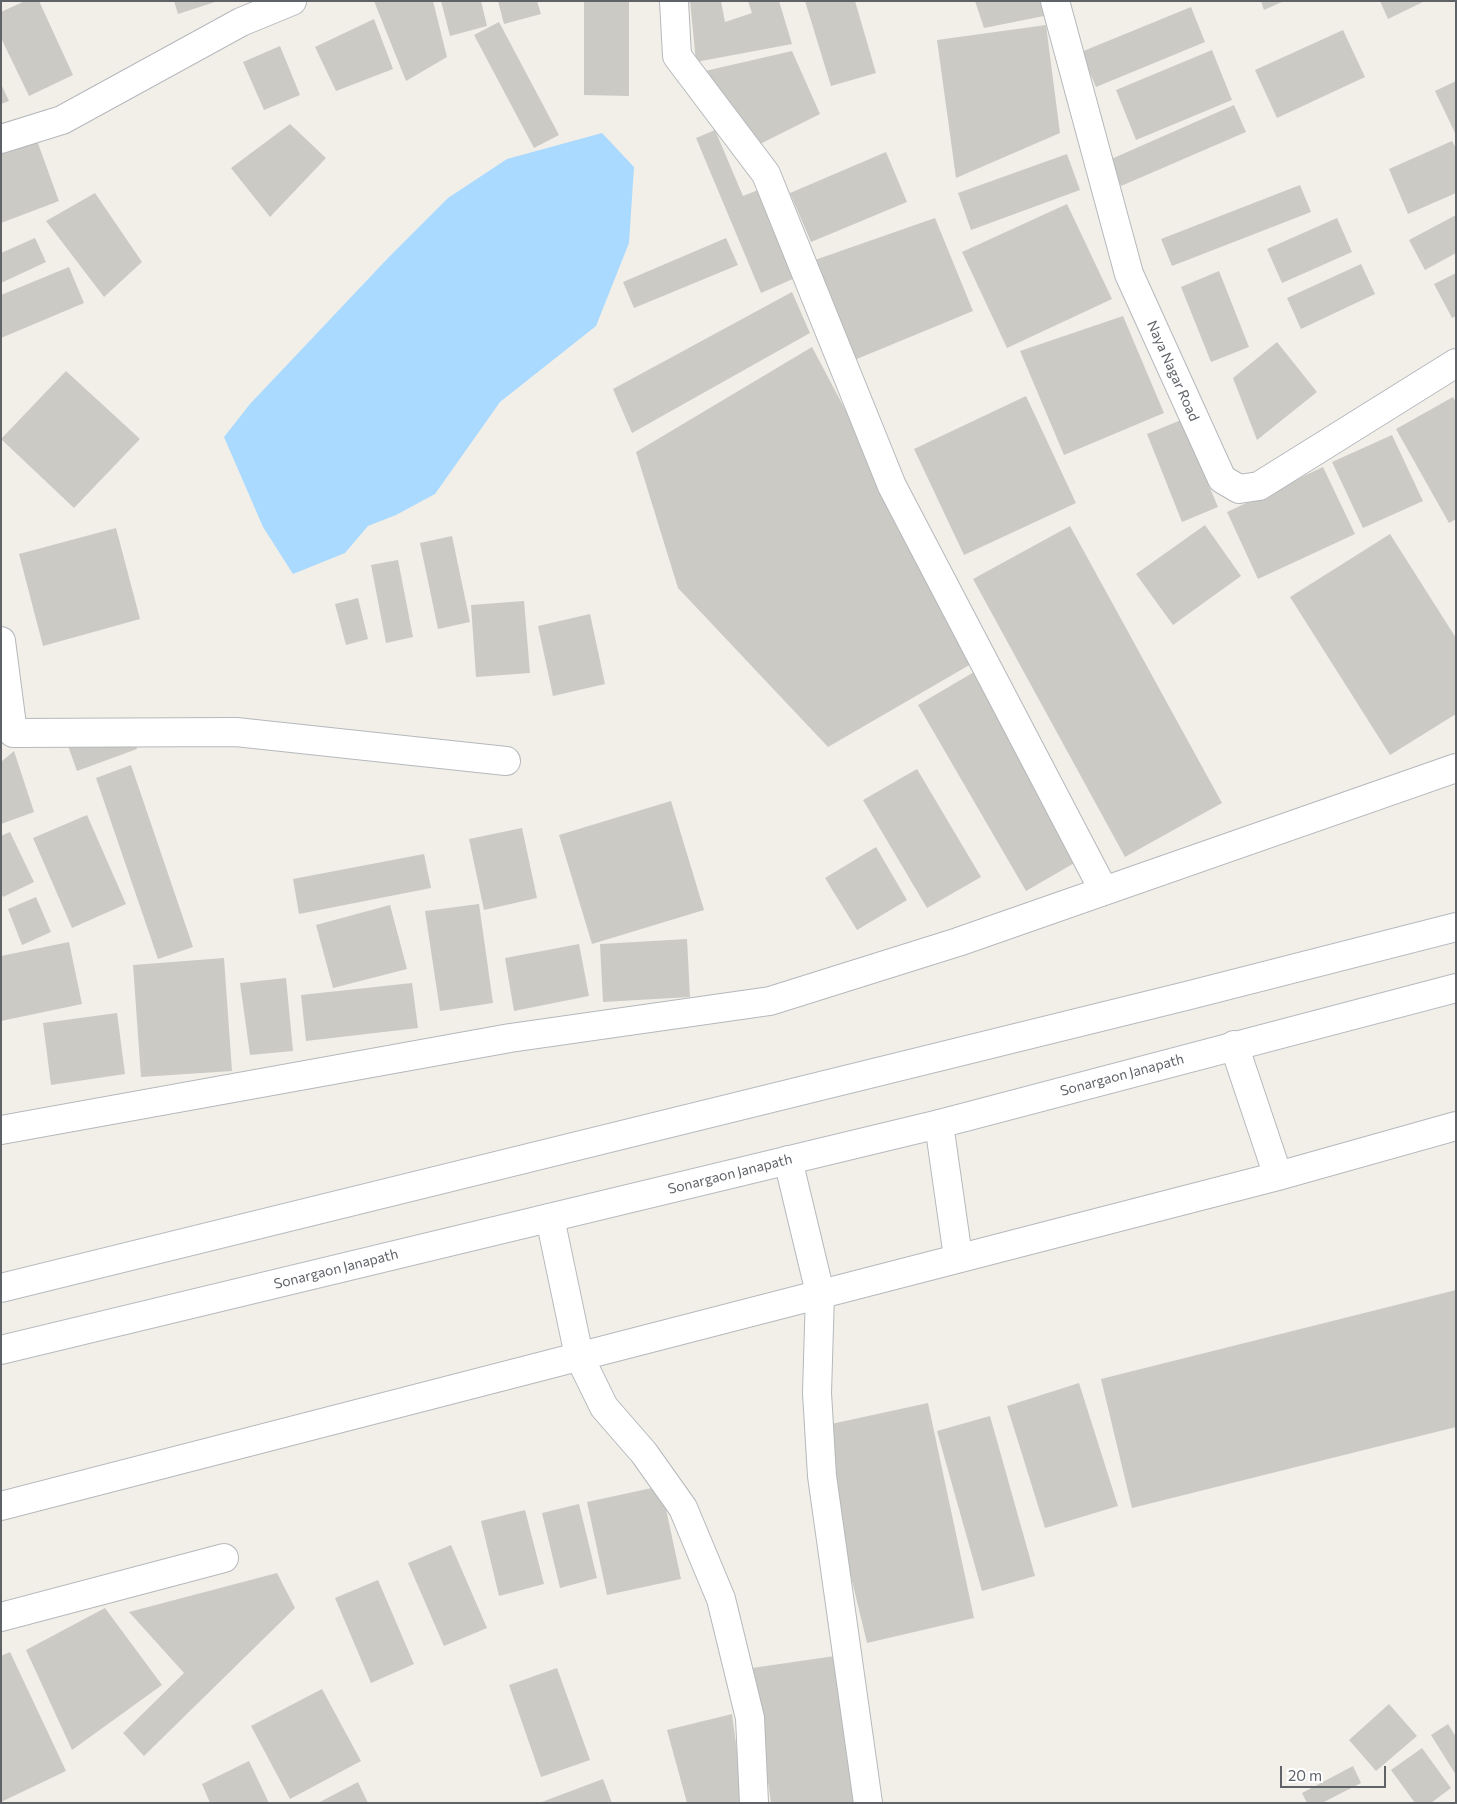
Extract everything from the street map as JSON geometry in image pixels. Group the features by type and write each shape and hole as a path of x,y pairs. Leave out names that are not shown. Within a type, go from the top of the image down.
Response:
{"street":[{"path":"1,139 62,120 241,22 292,1"},
{"path":"674,1 677,56 766,174 892,486 1104,891"},
{"name":"Naya Nagar Road","path":"1054,1 1130,274 1222,479 1239,488 1259,486 1456,363"},
{"path":"1,641 7,737 236,732 506,761"},
{"path":"1,1130 510,1038 770,1001 958,942 1456,768"},
{"path":"1,1288 1186,996 1456,927"},
{"name":"Sonargaon Janapath","path":"1,1350 939,1124 1456,988"},
{"path":"1234,1045 1278,1176"},
{"path":"939,1124 958,1258"},
{"path":"1,1506 1278,1176 1456,1126"},
{"path":"788,1160 820,1294 817,1393 822,1476 868,1803"},
{"path":"550,1218 579,1356 604,1407 644,1453 683,1508 721,1598 750,1718 754,1803"},
{"path":"1,1617 224,1558"}],"water":[{"path":"602,133 634,167 629,243 596,326 500,402 435,494 396,515 368,526 345,553 293,574 263,527 224,437 250,404 388,258 448,198 507,159"}],"building":[{"path":"25,1 39,1 73,75 29,96 1,38 1,12"},
{"path":"174,1 215,1 215,2 178,14"},
{"path":"374,1 433,1 447,57 406,81"},
{"path":"441,1 481,1 487,26 450,36"},
{"path":"498,1 537,1 541,14 504,24"},
{"path":"584,1 629,1 629,96 584,95"},
{"path":"690,1 721,1 725,22 752,13 748,1 779,1 792,44 696,62"},
{"path":"805,1 855,1 876,73 831,86"},
{"path":"975,1 1042,1 1044,16 984,28"},
{"path":"1261,1 1284,1 1264,10"},
{"path":"1380,1 1425,1 1388,19"},
{"path":"1191,7 1205,42 1096,87 1081,52"},
{"path":"374,19 393,69 336,91 315,47"},
{"path":"499,22 559,135 534,148 474,35"},
{"path":"1046,25 1060,133 956,178 937,40"},
{"path":"1343,30 1365,77 1277,118 1255,70"},
{"path":"280,46 300,95 264,110 243,62"},
{"path":"1212,50 1232,100 1136,140 1116,90"},
{"path":"792,51 820,114 748,150 692,74"},
{"path":"1456,81 1456,135 1435,91"},
{"path":"1,84 9,101 1,104"},
{"path":"1234,105 1246,132 1121,186 1109,160"},
{"path":"290,124 326,158 270,217 231,168"},
{"path":"715,130 743,196 758,190 795,278 761,293 696,138"},
{"path":"36,138 59,201 1,223 1,151"},
{"path":"1452,141 1456,148 1456,193 1408,214 1389,169"},
{"path":"886,152 907,202 811,242 790,193"},
{"path":"1067,154 1080,190 971,230 958,193"},
{"path":"1300,185 1311,212 1172,266 1161,239"},
{"path":"95,193 142,262 104,297 46,221"},
{"path":"1067,204 1112,299 1007,348 962,252"},
{"path":"1456,215 1456,253 1425,270 1409,240"},
{"path":"935,218 973,311 852,361 812,261"},
{"path":"1337,218 1352,252 1282,283 1267,249"},
{"path":"35,238 46,262 1,283 1,253"},
{"path":"726,238 738,265 634,308 623,282"},
{"path":"1361,264 1375,294 1301,329 1287,298"},
{"path":"69,267 84,303 1,338 1,295"},
{"path":"1219,271 1249,347 1211,362 1181,287"},
{"path":"1456,273 1456,316 1452,318 1434,284"},
{"path":"792,292 810,333 632,433 613,389"},
{"path":"1123,316 1164,413 1064,455 1020,351"},
{"path":"1277,342 1317,392 1257,440 1233,378"},
{"path":"812,347 978,660 828,747 678,588 636,452"},
{"path":"66,371 140,439 74,508 1,439"},
{"path":"1026,396 1076,503 964,555 914,449"},
{"path":"1453,397 1456,402 1456,519 1449,523 1396,429"},
{"path":"1181,420 1218,507 1182,522 1147,434"},
{"path":"1392,435 1423,501 1363,528 1332,462"},
{"path":"1323,467 1355,534 1258,579 1227,512"},
{"path":"1205,525 1241,576 1173,625 1136,574"},
{"path":"1070,526 1222,803 1125,857 973,579"},
{"path":"116,528 140,619 43,646 19,554"},
{"path":"1390,534 1456,638 1456,714 1390,755 1290,597"},
{"path":"452,536 470,622 438,629 420,543"},
{"path":"398,560 413,637 386,643 371,565"},
{"path":"358,598 368,639 346,645 335,604"},
{"path":"524,601 530,673 476,677 471,605"},
{"path":"590,614 605,684 553,696 538,626"},
{"path":"974,672 1083,858 1026,891 918,705"},
{"path":"127,721 137,749 77,771 67,743"},
{"path":"14,751 34,812 1,824 1,762"},
{"path":"131,765 193,947 158,959 96,778"},
{"path":"917,769 981,877 927,908 863,800"},
{"path":"671,801 704,910 592,944 559,835"},
{"path":"87,815 126,904 72,928 33,838"},
{"path":"522,828 537,898 484,910 469,839"},
{"path":"10,832 34,882 3,897 1,892 1,836"},
{"path":"876,847 907,900 857,930 825,878"},
{"path":"424,854 431,888 299,914 293,879"},
{"path":"36,897 51,932 22,945 8,909"},
{"path":"479,904 493,1003 440,1011 425,911"},
{"path":"390,905 407,969 333,988 316,925"},
{"path":"687,939 690,997 603,1002 600,944"},
{"path":"69,942 82,1004 1,1021 1,956"},
{"path":"579,944 589,996 514,1011 505,958"},
{"path":"224,958 232,1071 141,1077 133,965"},
{"path":"286,978 293,1051 250,1055 240,983"},
{"path":"412,983 418,1028 306,1041 301,995"},
{"path":"117,1013 125,1074 51,1085 43,1023"},
{"path":"1456,1290 1456,1427 1132,1508 1101,1379"},
{"path":"1079,1383 1118,1506 1045,1528 1007,1406"},
{"path":"928,1403 974,1618 867,1643 841,1535 822,1426"},
{"path":"990,1416 1035,1576 982,1591 937,1431"},
{"path":"661,1486 681,1579 607,1595 587,1502"},
{"path":"579,1504 597,1578 560,1588 542,1513"},
{"path":"525,1510 544,1584 499,1596 481,1521"},
{"path":"451,1545 487,1628 444,1646 408,1563"},
{"path":"277,1573 295,1608 144,1756 123,1733 184,1673 129,1612"},
{"path":"378,1580 414,1664 371,1683 335,1598"},
{"path":"105,1608 162,1685 72,1750 26,1650"},
{"path":"10,1652 66,1771 1,1802 1,1656"},
{"path":"835,1656 856,1803 771,1803 752,1668"},
{"path":"557,1668 590,1760 541,1777 509,1685"},
{"path":"322,1689 361,1761 290,1799 251,1726"},
{"path":"1389,1704 1417,1736 1376,1771 1349,1740"},
{"path":"732,1714 744,1803 687,1803 667,1730"},
{"path":"1448,1724 1456,1737 1456,1775 1431,1735"},
{"path":"1422,1748 1451,1788 1431,1803 1415,1803 1391,1770"},
{"path":"249,1761 269,1803 210,1803 202,1784"},
{"path":"1353,1766 1361,1783 1322,1803 1307,1803 1302,1793"},
{"path":"603,1779 612,1803 539,1803"},
{"path":"358,1782 368,1803 318,1803"}]}
